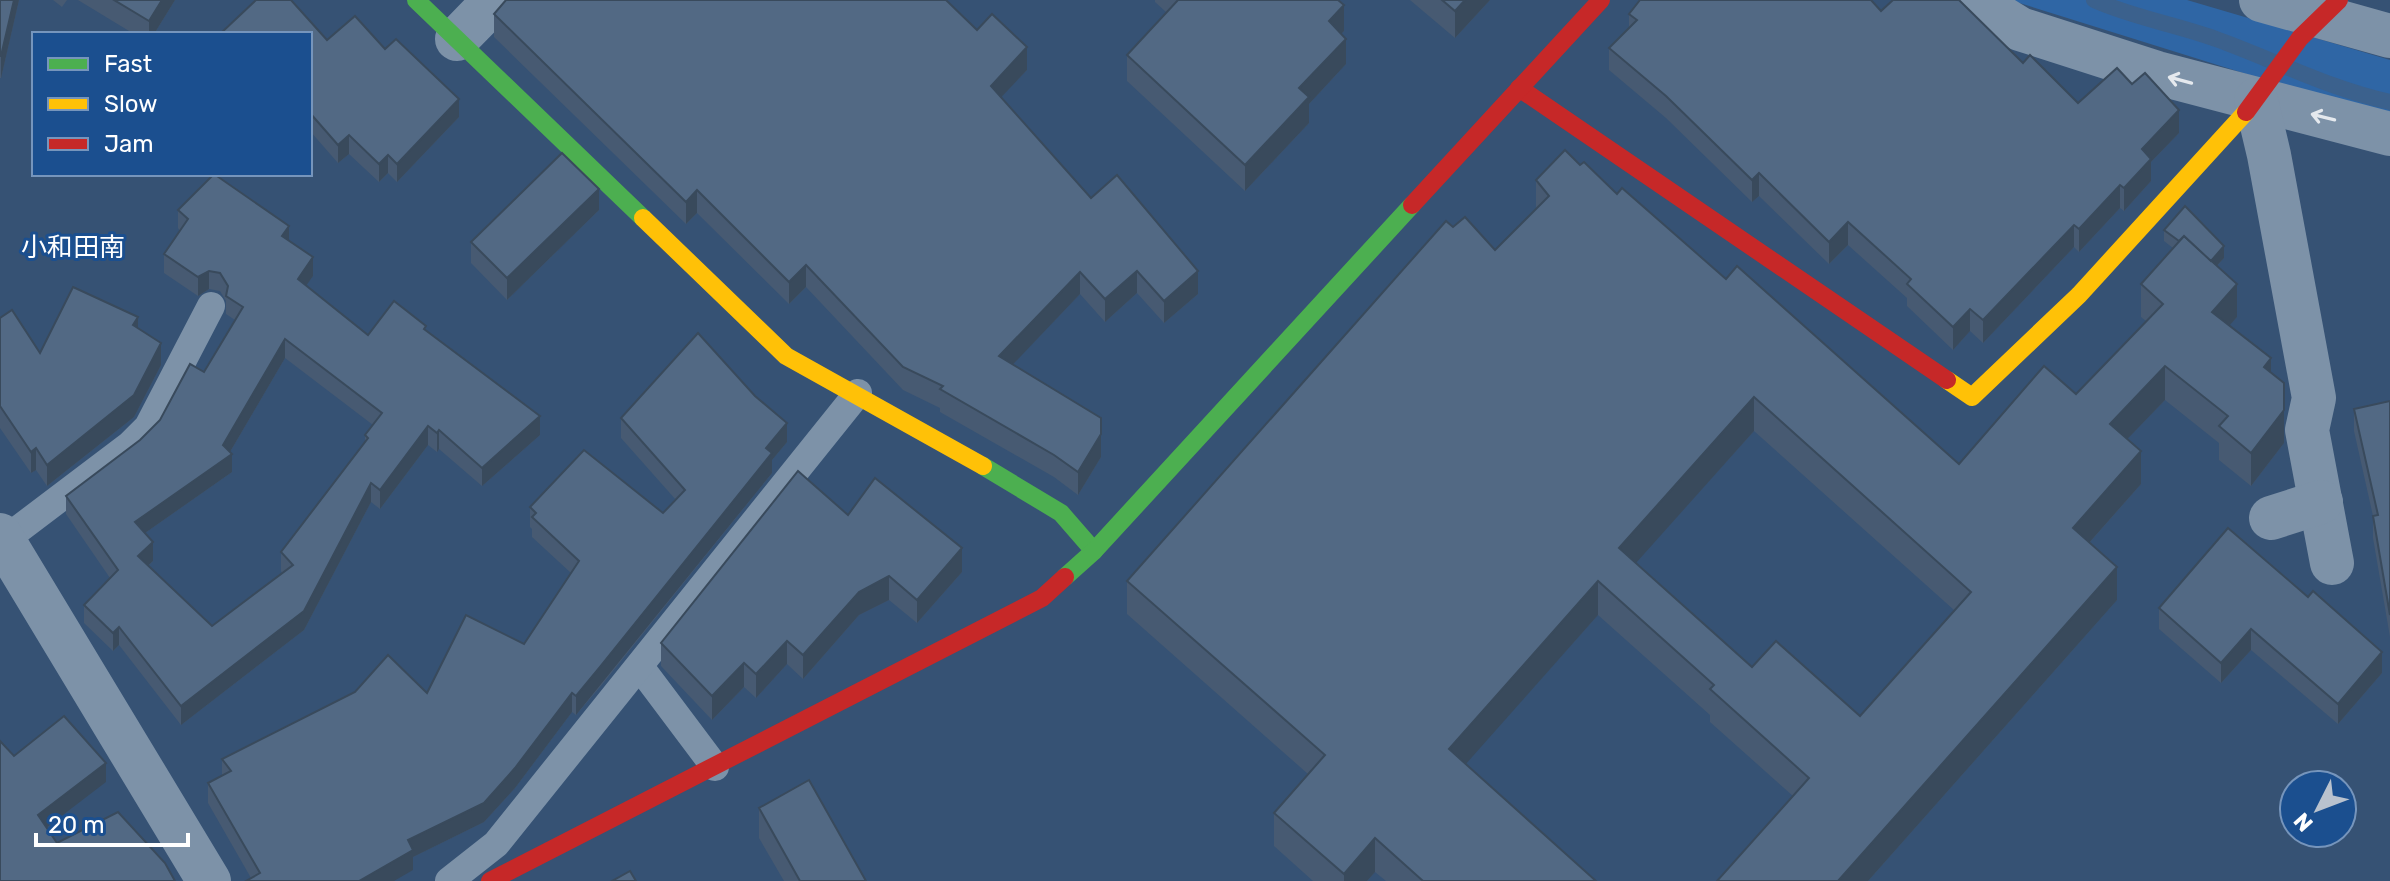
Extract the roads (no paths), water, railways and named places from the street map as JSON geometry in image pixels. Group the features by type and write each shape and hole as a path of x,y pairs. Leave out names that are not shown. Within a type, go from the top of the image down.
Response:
{"street":[{"path":"416,0 786,356 858,393 1042,499 1061,513 1094,551"},
{"path":"457,39 495,0"},
{"path":"490,881 1042,598 1094,551 1601,0"},
{"path":"1973,0 2020,29 2157,73 2258,96 2390,134"},
{"path":"2261,0 2390,36"},
{"path":"1519,88 1972,397 2104,273 2258,96 2321,15"},
{"path":"2258,96 2314,398 2307,430 2332,563"},
{"path":"2271,518 2321,502"},
{"path":"2,538 209,881"}],"lane":[{"path":"2,538 130,445 148,427 211,306"},
{"path":"449,881 496,844 858,393"},
{"path":"640,667 715,767"}],"waterway":[{"path":"2094,0 2216,39 2324,82 2390,102"}],"district":[{"name":"小和田南","path":"73,247"}]}
